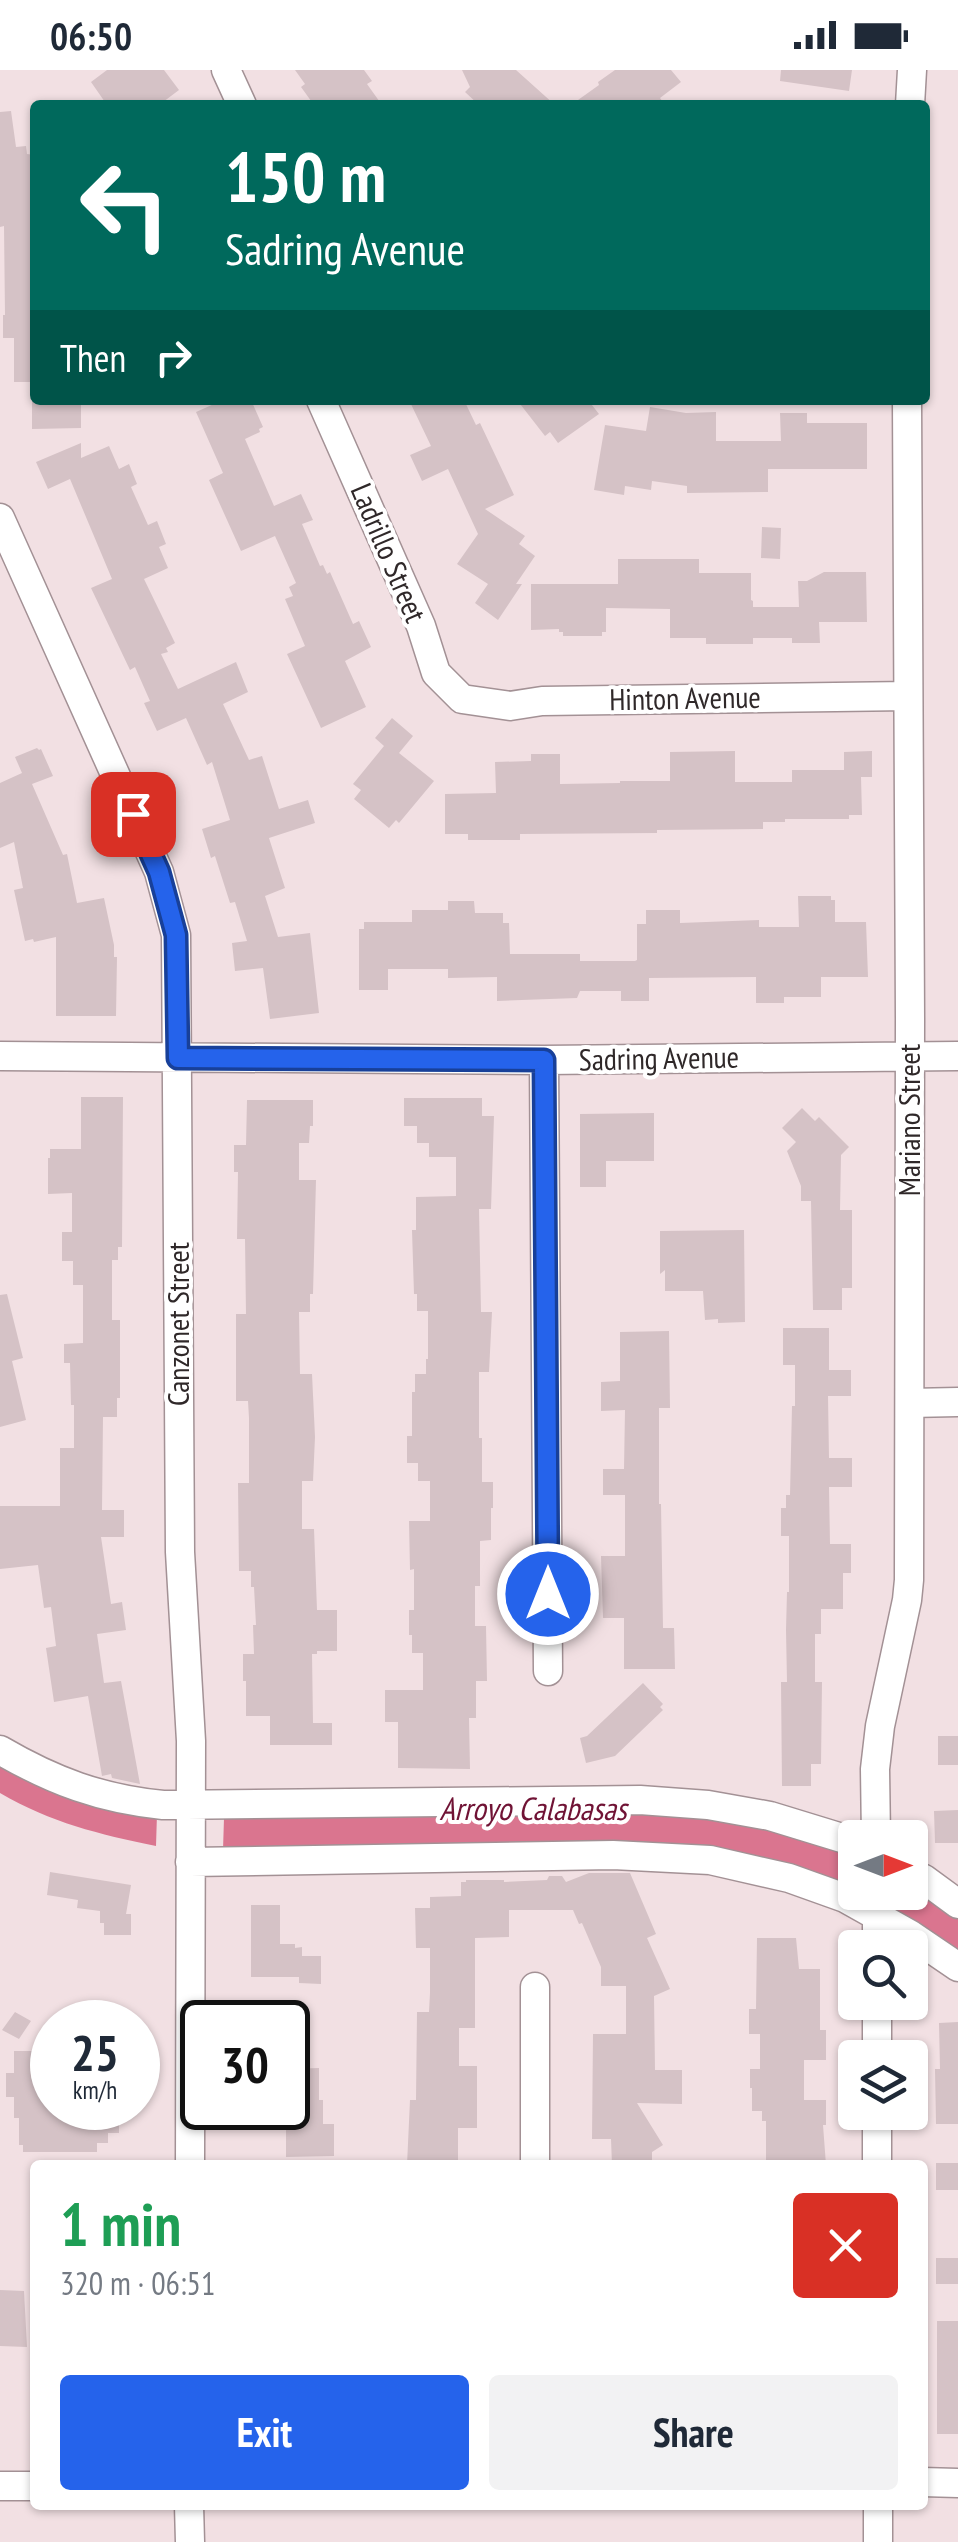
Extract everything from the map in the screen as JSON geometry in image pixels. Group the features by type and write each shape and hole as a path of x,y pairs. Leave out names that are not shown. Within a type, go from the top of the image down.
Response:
{"street":[{"path":"910,100 912,70"},
{"path":"232,72 240,100"},
{"name":"Ladrillo Street","path":"323,405 420,626 436,674 462,699"},
{"name":"Mariano Street","path":"876,1820 875,1769 880,1726 909,1580 907,405"},
{"name":"Canzonet Street","path":"0,518 159,872 176,935 180,1552 190,1741 190,2160"},
{"name":"Hinton Avenue","path":"462,699 510,706 542,701 908,696"},
{"name":"Sadring Avenue","path":"0,1056 544,1060 958,1056"},
{"path":"544,1060 548,1671"},
{"path":"910,1403 958,1402"},
{"path":"0,1750 33,1769 102,1796 135,1802 640,1800 770,1816 838,1837"},
{"path":"190,1862 613,1855 710,1860 789,1878 838,1896"},
{"path":"928,1882 958,1904"},
{"path":"883,1910 912,1936 958,1967"},
{"path":"535,1988 535,2160"},
{"path":"877,2130 877,2160"},
{"path":"928,2482 958,2482"},
{"path":"0,2486 30,2486"},
{"path":"190,2510 190,2542"},
{"path":"878,2510 878,2542"}],"shaded area":[{"path":"0,1758 157,1814 156,1846 76,1826 0,1793"},
{"path":"571,1810 707,1817 776,1827 838,1849 838,1899 765,1864 223,1850 224,1818"},
{"path":"928,1897 958,1916 958,1956 928,1942 928,1930 903,1930 862,1910 928,1910"}],"building":[{"path":"107,70 164,70 179,90 166,100 104,100 91,82"},
{"path":"295,70 364,70 372,81 367,84 378,100 310,100 301,87 305,84"},
{"path":"462,70 516,70 549,100 474,100 465,92 470,87"},
{"path":"615,70 671,70 681,82 661,100 578,100"},
{"path":"781,70 852,70 849,91 780,81"},
{"path":"11,111 16,147 26,146 30,154 30,382 14,382 14,338 3,338 0,112"},
{"path":"32,405 81,405 81,428 32,429"},
{"path":"212,405 253,405 263,427 245,439 274,506 301,494 313,520 302,524 320,566 327,574 330,572 353,624 359,621 371,647 345,661 366,707 321,728 287,654 305,646 285,599 293,596 289,587 296,583 275,536 241,551 209,480 223,473 196,412"},
{"path":"411,405 466,405 476,425 480,423 514,495 485,509 525,536 519,544 535,556 498,620 475,603 488,584 457,564 478,534 448,469 422,481 410,455 431,446"},
{"path":"521,405 592,405 599,414 558,443 550,432 545,436"},
{"path":"650,407 686,413 716,412 716,441 781,441 780,413 807,413 807,423 867,423 867,469 768,469 768,492 687,493 687,486 652,481 651,490 625,486 624,495 594,490 605,425 646,431"},
{"path":"81,443 81,458 109,446 119,469 129,464 137,484 131,487 148,525 157,521 166,544 159,547 168,568 144,579 175,643 161,654 178,689 236,662 248,692 223,704 249,760 262,756 279,809 308,800 315,823 269,838 285,888 265,896 278,937 310,933 319,1013 270,1019 263,968 235,971 232,943 247,941 235,902 230,903 202,829 230,820 212,762 207,765 186,718 157,731 144,703 150,701 135,667 130,670 91,588 112,579 70,479 48,489 36,462"},
{"path":"762,527 781,528 780,559 761,558"},
{"path":"618,559 699,559 699,573 751,573 753,607 799,607 798,581 824,572 866,572 867,622 819,622 820,643 753,638 753,644 706,644 706,638 670,638 670,609 606,608 606,632 602,636 563,636 559,629 531,630 531,584 618,584"},
{"path":"392,718 413,736 399,753 434,781 399,823 396,820 389,828 354,799 361,790 353,784 384,746 375,738"},
{"path":"37,748 53,776 32,784 63,855 67,854 77,903 104,898 117,957 116,1016 56,1016 56,937 25,941 14,890 23,888 14,842 0,848 0,783 22,773 15,757"},
{"path":"735,751 735,782 792,782 792,770 844,770 844,752 872,751 872,777 861,777 862,815 849,815 849,819 763,822 763,829 520,834 520,840 468,840 468,834 445,834 445,794 496,793 495,762 531,761 531,754 560,754 560,784 670,781 670,752"},
{"path":"798,896 831,896 835,900 835,922 866,922 868,977 821,977 821,997 784,997 784,1003 756,1003 756,977 649,978 649,1001 621,1001 621,991 580,991 577,998 497,1001 497,977 448,978 448,969 388,969 388,990 359,990 359,929 364,929 364,922 412,922 412,910 448,910 448,901 474,901 475,913 503,913 503,923 509,923 510,954 580,954 580,961 635,961 637,924 646,924 646,910 680,910 680,923 759,920 759,927 799,927"},
{"path":"81,1097 123,1097 122,1247 118,1247 118,1260 112,1260 112,1320 120,1320 120,1398 117,1417 103,1417 102,1510 124,1510 124,1537 101,1537 111,1604 122,1602 126,1630 97,1634 104,1683 121,1681 140,1784 112,1778 111,1774 102,1776 88,1696 54,1702 46,1648 56,1646 51,1607 44,1608 38,1565 0,1569 0,1506 60,1506 60,1448 74,1448 70,1363 64,1363 64,1344 83,1343 83,1285 73,1285 73,1261 62,1261 62,1232 72,1232 72,1193 48,1194 48,1158 50,1149 81,1149"},
{"path":"404,1098 482,1098 482,1116 494,1116 491,1209 479,1209 481,1312 492,1312 489,1372 479,1372 479,1438 482,1482 493,1482 493,1508 491,1540 480,1541 480,1586 475,1586 475,1626 486,1626 487,1681 476,1681 476,1718 469,1718 470,1769 398,1768 398,1722 385,1722 385,1690 423,1690 423,1653 412,1653 409,1635 409,1610 414,1610 414,1569 410,1570 409,1521 430,1521 430,1481 418,1481 418,1463 407,1463 415,1374 426,1374 428,1359 428,1311 417,1311 414,1294 412,1230 416,1230 416,1197 456,1196 456,1157 429,1157 429,1143 417,1143 417,1126 404,1126"},
{"path":"247,1100 313,1100 309,1143 299,1143 299,1180 316,1180 313,1294 310,1312 299,1312 300,1374 312,1374 315,1437 313,1481 302,1481 302,1529 314,1529 317,1610 337,1610 337,1651 312,1654 313,1723 332,1723 332,1745 270,1745 270,1716 246,1716 243,1654 254,1654 256,1625 251,1571 239,1571 238,1483 249,1483 249,1418 248,1401 236,1401 236,1314 246,1314 245,1239 237,1239 238,1172 234,1172 234,1145 246,1145"},
{"path":"802,1108 815,1121 819,1117 849,1147 841,1155 840,1210 852,1210 852,1288 842,1288 842,1310 813,1310 811,1201 801,1201 801,1186 787,1151 796,1142 782,1128"},
{"path":"654,1113 654,1161 606,1161 606,1187 580,1187 580,1114"},
{"path":"744,1230 745,1322 705,1320 703,1291 665,1291 665,1270 660,1274 660,1231"},
{"path":"7,1294 23,1358 12,1361 26,1420 0,1427 0,1295"},
{"path":"783,1328 829,1328 829,1370 851,1370 851,1396 828,1396 829,1458 852,1458 852,1487 829,1487 830,1544 851,1544 851,1573 843,1573 843,1609 821,1609 821,1634 815,1634 815,1682 822,1682 821,1764 811,1764 811,1786 782,1786 781,1682 787,1682 789,1536 781,1536 781,1508 786,1508 786,1495 790,1495 795,1406 795,1365 783,1365"},
{"path":"669,1331 670,1408 659,1408 659,1504 663,1628 674,1628 675,1669 624,1669 624,1618 603,1618 601,1556 625,1556 625,1495 603,1495 603,1469 624,1469 625,1410 601,1411 601,1382 620,1381 620,1332"},
{"path":"643,1683 663,1704 663,1710 615,1756 586,1763 580,1738 587,1736"},
{"path":"938,1736 958,1736 958,1765 938,1765"},
{"path":"958,1810 958,1843 935,1843 934,1811"},
{"path":"50,1872 131,1885 126,1914 131,1914 131,1935 104,1935 100,1911 77,1908 78,1900 47,1895"},
{"path":"589,1873 630,1873 656,1934 647,1938 670,1989 654,1996 655,2070 682,2070 682,2104 637,2103 663,2145 652,2152 652,2160 612,2160 611,2139 592,2139 593,2034 626,2034 626,1986 601,1986 601,1967 573,1910 509,1910 509,1937 475,1938 475,2028 459,2028 459,2066 477,2066 477,2128 458,2128 458,2160 407,2160 410,2100 416,2100 417,2012 429,2012 430,1993 430,1948 416,1948 415,1908 430,1908 430,1897 461,1896 461,1882 466,1880 504,1882 562,1876 566,1882"},
{"path":"251,1905 280,1905 280,1944 302,1947 302,1956 321,1956 321,1984 299,1983 299,1977 251,1977"},
{"path":"757,1938 796,1938 799,1969 820,1969 820,2030 826,2030 826,2060 804,2060 804,2100 826,2100 826,2160 766,2160 766,2121 762,2121 762,2111 752,2111 750,2088 750,2069 760,2069 760,2034 749,2034 749,2009 756,2009"},
{"path":"15,2012 30,2020 19,2039 2,2030"},
{"path":"958,2022 958,2124 936,2124 939,2023"},
{"path":"14,2051 30,2051 30,2130 119,2133 108,2133 108,2143 97,2143 97,2152 23,2152 23,2145 19,2145 19,2118 14,2118 14,2097 6,2097 6,2073 14,2073"},
{"path":"310,2068 319,2068 323,2124 334,2124 334,2156 286,2157 286,2130 310,2130"},
{"path":"936,2163 958,2163 958,2190 936,2190"},
{"path":"936,2258 958,2258 958,2284 936,2284"},
{"path":"0,2290 24,2291 27,2347 0,2346"},
{"path":"937,2321 958,2321 958,2434 937,2434"}],"route":[{"path":"133,814 159,872 176,935 178,1058 544,1060 548,1594"}],"water label":[{"name":"Arroyo Calabasas","path":"533,1809"}]}
